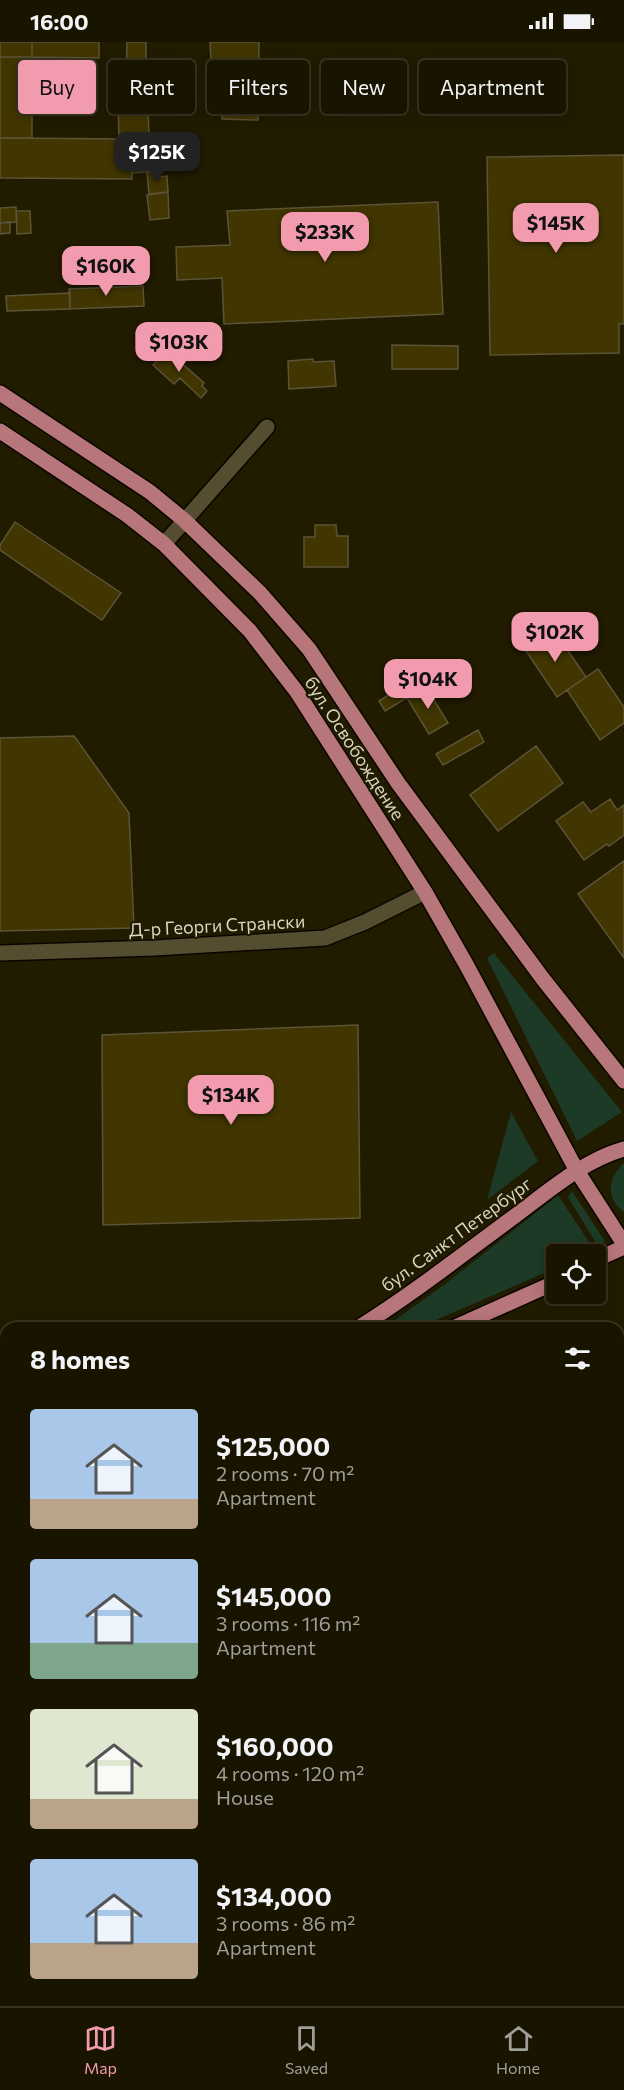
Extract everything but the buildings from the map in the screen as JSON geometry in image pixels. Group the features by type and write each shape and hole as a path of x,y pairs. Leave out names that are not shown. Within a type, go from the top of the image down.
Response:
{"main road":[{"name":"бул. Освобождение","path":"0,393 150,492 184,520 260,593 309,649 398,783 543,979 624,1081"},
{"name":"бул. Освобождение","path":"0,431 127,515 164,544 250,631 297,692 425,892 577,1171 624,1245"},
{"name":"бул. Санкт Петербург","path":"367,1322 397,1303 577,1171 624,1149"},
{"path":"606,1255 624,1245"},
{"path":"466,1322 546,1286"}],"street":[{"path":"164,544 267,427"},
{"name":"Д-р Георги Странски","path":"0,952 154,948 325,938 365,922 425,892"}],"green space":[{"path":"494,953 622,1112 577,1141 487,958"},
{"path":"511,1112 538,1161 487,1200"},
{"path":"624,1163 624,1212 614,1201 611,1188 615,1175"},
{"path":"572,1191 605,1241 602,1244 597,1244 568,1197"},
{"path":"558,1195 590,1244 546,1244 546,1272 432,1322 392,1322 444,1285"}]}
